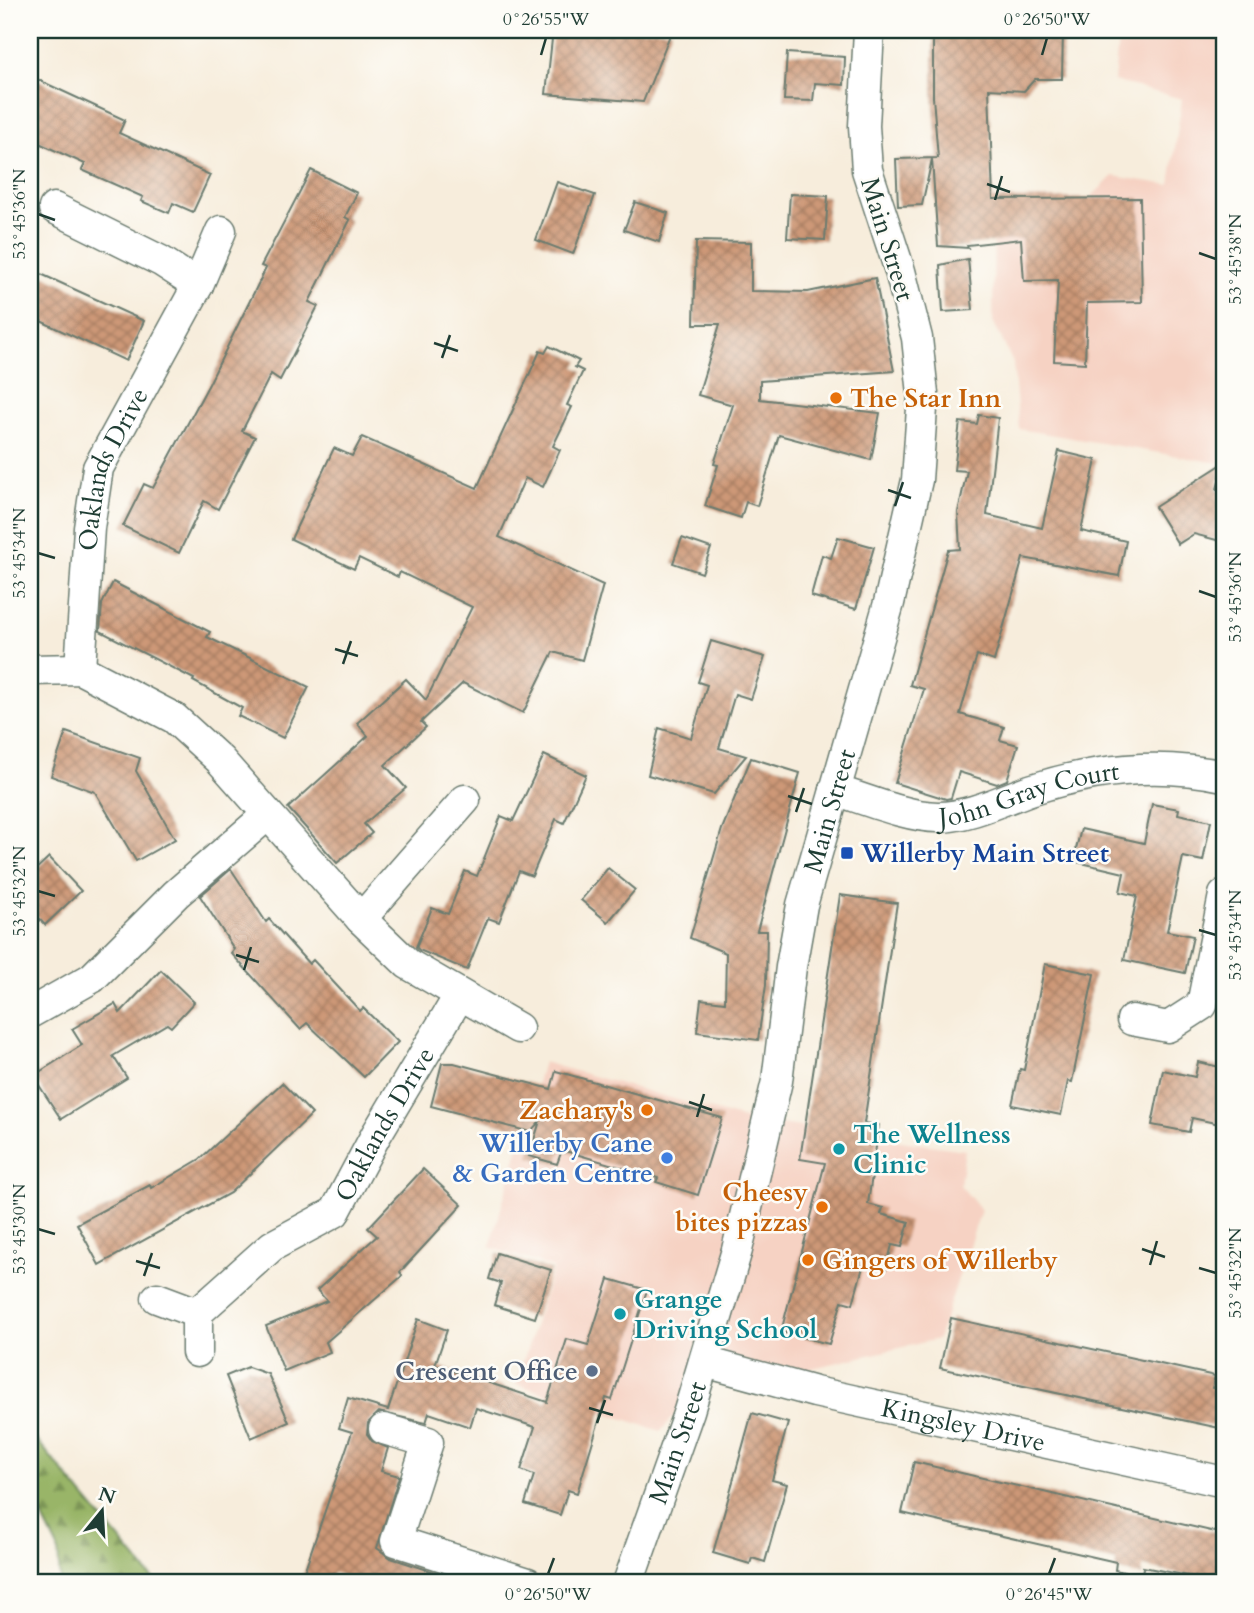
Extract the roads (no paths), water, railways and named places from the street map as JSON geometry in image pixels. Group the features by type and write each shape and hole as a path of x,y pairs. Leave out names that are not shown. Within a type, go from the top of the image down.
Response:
{"street":[{"name":"Main Street","path":"628,1583 705,1362 769,1122 802,905 905,543 918,480 923,394 917,338 900,271 867,170 864,126 869,30"},
{"path":"54,208 161,261 198,285"},
{"name":"Oaklands Drive","path":"80,669 89,528 99,468 198,285 221,232"},
{"path":"30,670 80,669 174,718 220,760 266,816 361,919 408,964 518,1028"},
{"name":"John Gray Court","path":"835,790 939,817 1094,773 1176,768 1224,776"},
{"path":"361,919 465,800"},
{"path":"30,1013 92,978 176,894 266,816"},
{"path":"1132,1020 1168,1027 1213,1007 1224,895"},
{"name":"Oaklands Drive","path":"197,1313 272,1247 335,1212 376,1135 459,996"},
{"path":"157,1298 197,1313 197,1352"},
{"name":"Kingsley Drive","path":"705,1362 815,1392 1224,1482"},
{"path":"384,1429 428,1442 396,1541 528,1583"}],"place":[{"name":"The Star Inn","path":"836,398"},
{"name":"Willerby Main Street","path":"847,853"},
{"name":"Zachary's","path":"647,1110"},
{"name":"The Wellness Clinic","path":"839,1149"},
{"name":"Willerby Cane & Garden Centre","path":"667,1158"},
{"name":"Cheesy bites pizzas","path":"822,1207"},
{"name":"Gingers of Willerby","path":"808,1260"},
{"name":"Grange Driving School","path":"620,1314"},
{"name":"Crescent Office","path":"592,1371"}]}
